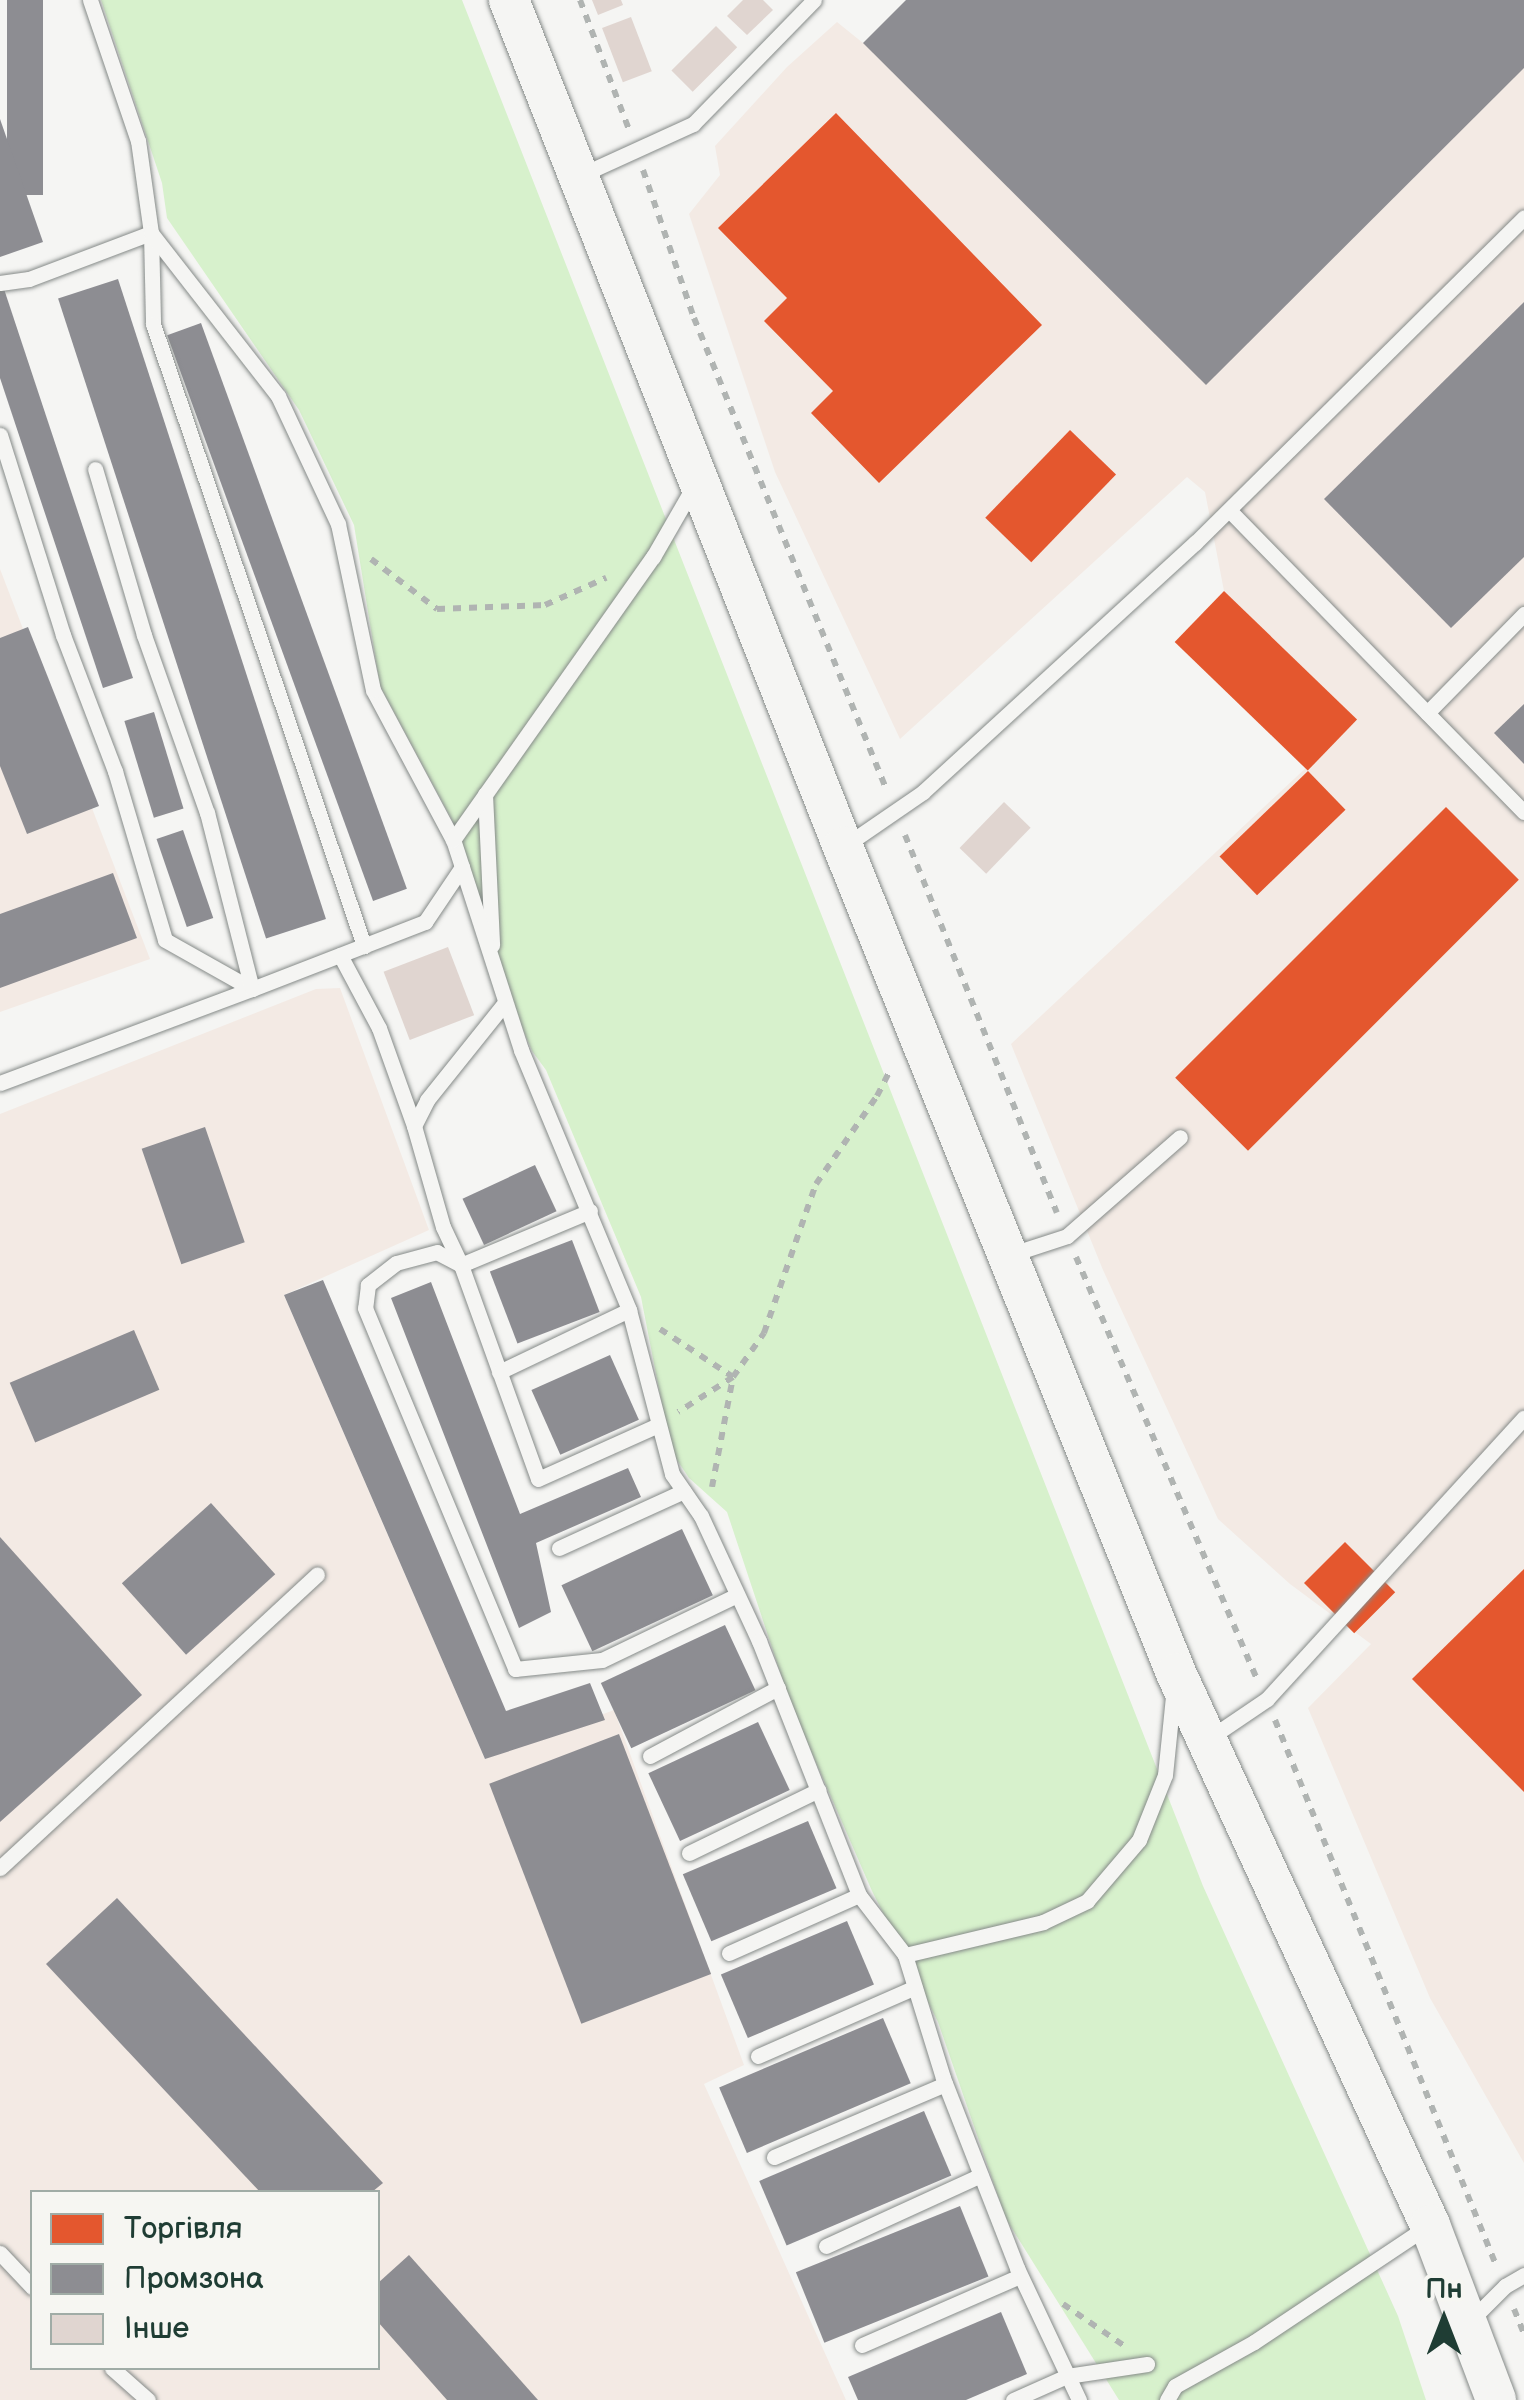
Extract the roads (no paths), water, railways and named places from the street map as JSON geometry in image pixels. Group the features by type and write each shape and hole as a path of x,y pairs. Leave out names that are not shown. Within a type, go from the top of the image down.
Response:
{"street":[{"path":"509,0 843,847 1176,1673 1430,2224 1496,2400"}],"lane":[{"path":"90,0 138,141 150,232 153,324 364,946"},
{"path":"580,176 693,124 814,0"},
{"path":"843,847 896,812 1229,510 1524,216"},
{"path":"0,283 29,279 150,232"},
{"path":"150,232 278,396 342,537 372,690 452,840 504,1004 629,1310 656,1426 672,1474 701,1516 737,1594 859,1895 905,1955 945,2084 1020,2276 1079,2400"},
{"path":"0,435 63,634 115,772 164,940 252,989"},
{"path":"95,469 144,635 207,813 252,989"},
{"path":"452,840 653,557 699,476"},
{"path":"1229,510 1524,812"},
{"path":"1427,713 1524,614"},
{"path":"485,794 493,967"},
{"path":"0,1083 425,922 462,867"},
{"path":"340,955 386,1044 443,1227 461,1265 538,1479 656,1426"},
{"path":"414,1126 427,1100 504,1004"},
{"path":"1009,1255 1067,1236 1180,1137"},
{"path":"461,1265 590,1211"},
{"path":"461,1265 437,1252 396,1263 368,1286 365,1308 516,1668 602,1660 737,1594"},
{"path":"500,1372 629,1310"},
{"path":"1205,1741 1267,1699 1524,1418"},
{"path":"559,1548 684,1492"},
{"path":"0,1868 317,1574"},
{"path":"905,1955 1042,1922 1088,1901 1138,1840 1165,1774 1176,1673"},
{"path":"650,1756 778,1688"},
{"path":"690,1853 819,1790"},
{"path":"729,1953 859,1895"},
{"path":"758,2056 914,1986"},
{"path":"774,2157 945,2084"},
{"path":"826,2246 981,2175"},
{"path":"1167,2400 1175,2386 1254,2342 1430,2224"},
{"path":"0,2253 30,2284"},
{"path":"1466,2325 1504,2286 1524,2275"},
{"path":"862,2345 1020,2276"},
{"path":"1013,2400 1067,2376 1147,2364"},
{"path":"114,2370 148,2400"}]}
